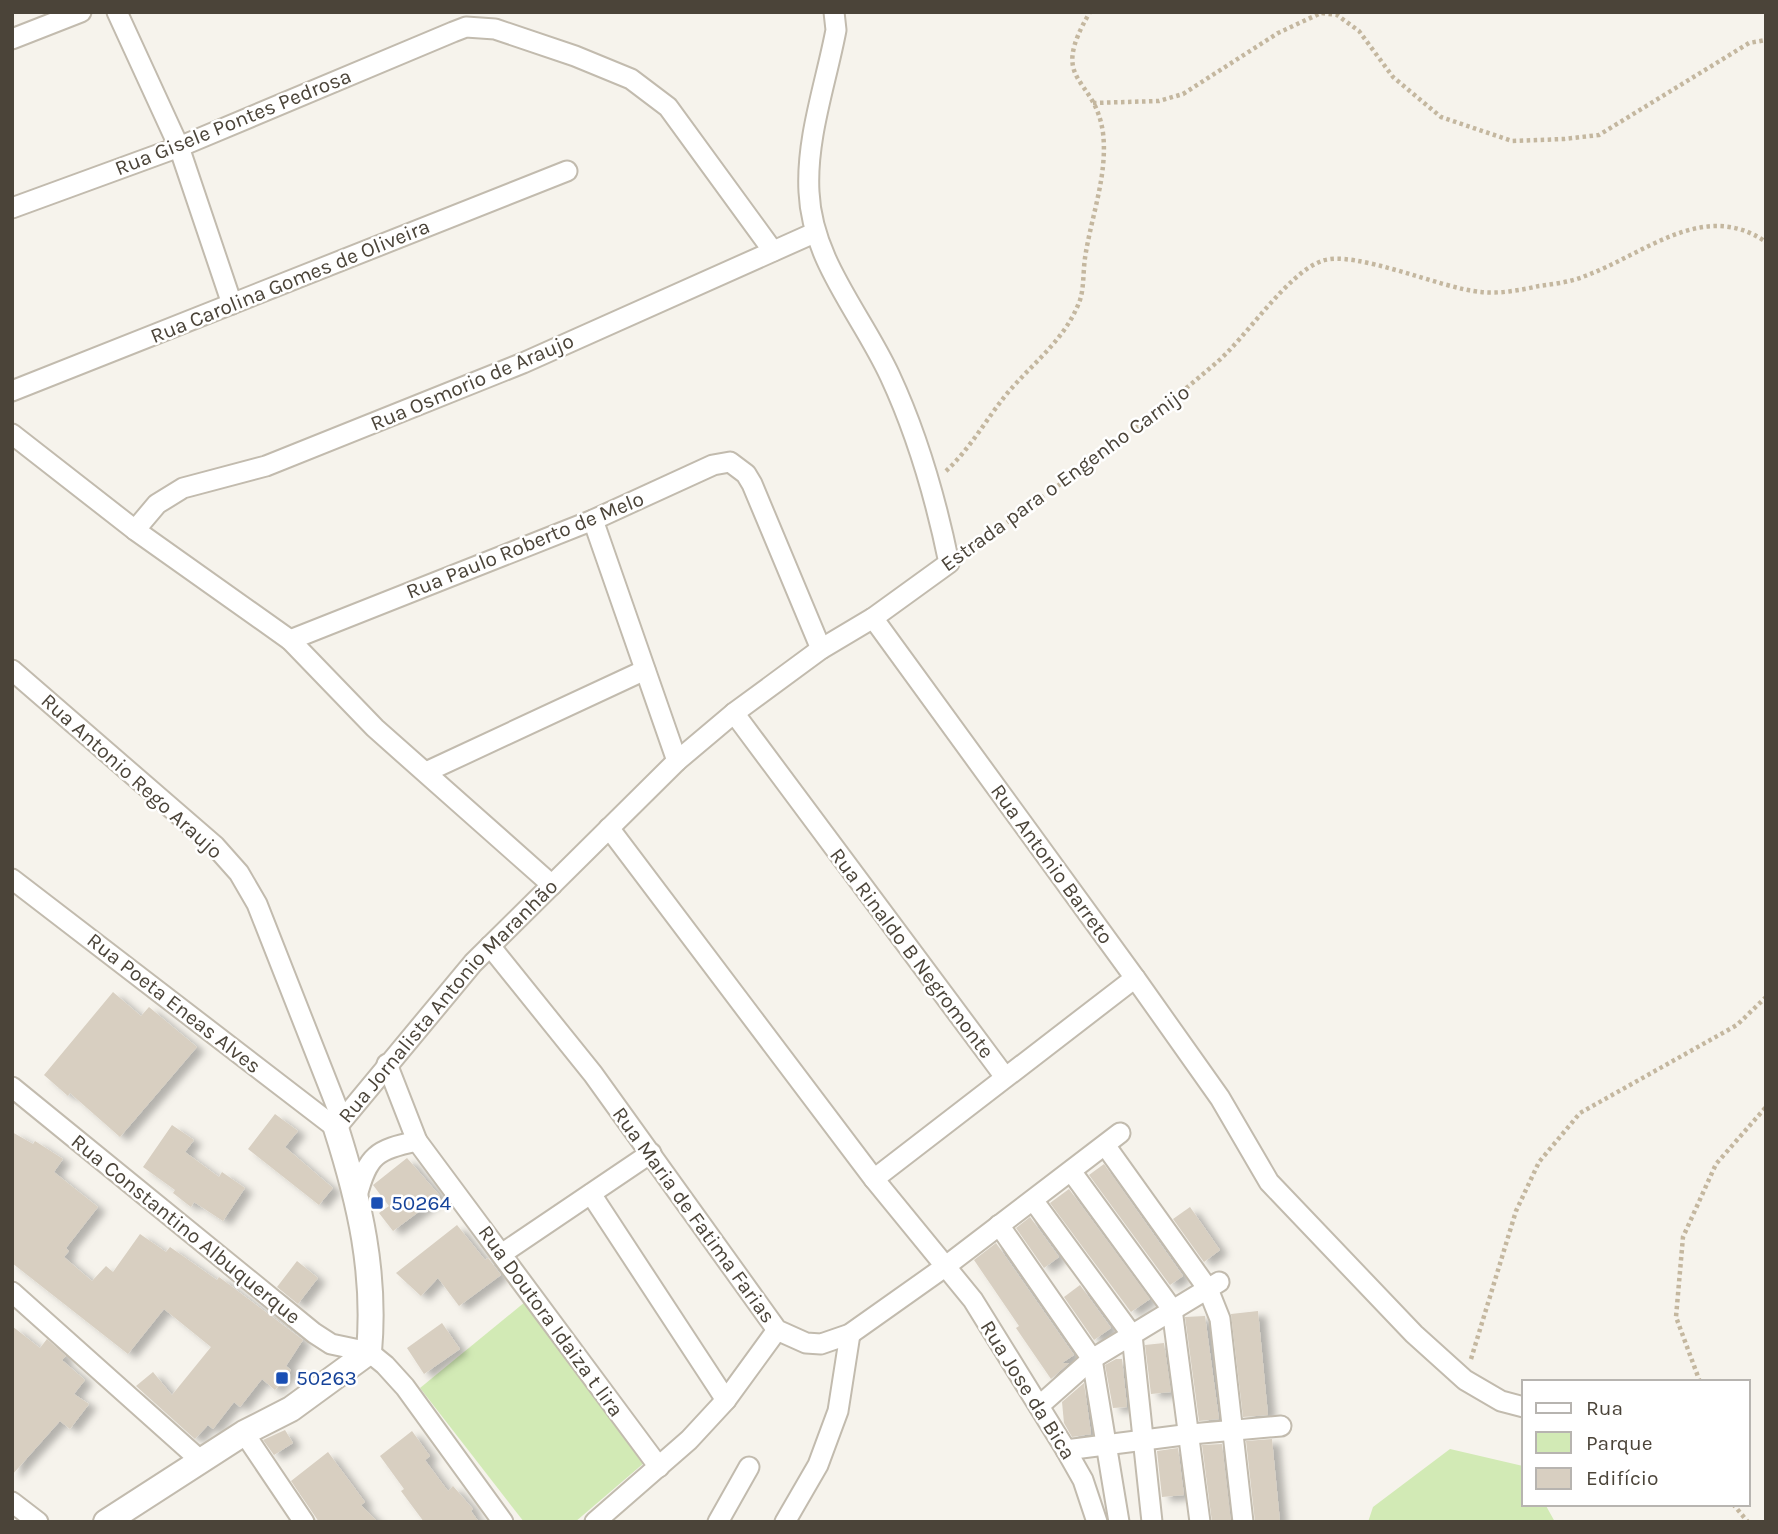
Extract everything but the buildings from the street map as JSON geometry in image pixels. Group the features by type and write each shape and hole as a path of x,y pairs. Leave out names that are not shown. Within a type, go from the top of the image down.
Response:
{"street":[{"path":"12,39 81,12"},
{"path":"117,12 179,147 232,304"},
{"path":"834,12 836,30 813,137 808,191 814,233 890,376 930,486 949,563"},
{"name":"Rua Gisele Pontes Pedrosa","path":"12,208 179,147 466,27 495,29 604,66 631,79 668,107 773,251"},
{"name":"Rua Carolina Gomes de Oliveira","path":"12,391 567,171"},
{"name":"Rua Osmorio de Araujo","path":"135,530 158,504 183,488 266,466 523,363 814,233"},
{"path":"12,434 135,530 246,606 290,640 375,729 552,885"},
{"name":"Rua Paulo Roberto de Melo","path":"290,640 593,520 725,462 740,468 752,484 821,649"},
{"path":"593,520 677,761"},
{"name":"Estrada para o Engenho Carnijo","path":"821,649 873,618 949,563"},
{"name":"Rua Antonio Barreto","path":"873,618 1220,1098 1269,1182 1414,1334 1465,1380 1491,1397 1522,1406"},
{"name":"Rua Jornalista Antonio Maranhão","path":"369,1352 372,1282 358,1196 339,1124 489,946 677,761 734,713 821,649"},
{"name":"Rua Antonio Rego Araujo","path":"12,670 215,846 239,873 257,904 339,1124"},
{"path":"426,772 645,670"},
{"name":"Rua Rinaldo B Negromonte","path":"734,713 1005,1077 874,1179"},
{"path":"610,828 874,1179"},
{"name":"Rua Poeta Eneas Alves","path":"12,879 339,1124"},
{"name":"Rua Maria de Fatima Farias","path":"489,946 559,1031 651,1153 777,1330 806,1343 821,1344 850,1334 946,1266 1112,1139 1214,1285"},
{"path":"1005,1077 1135,978"},
{"name":"Rua Doutora Idaiza t lira","path":"387,1064 417,1141 503,1253 563,1341 659,1467"},
{"name":"Rua Constantino Albuquerque","path":"12,1087 314,1333 331,1344 369,1352"},
{"path":"358,1196 371,1159 388,1148 417,1141"},
{"path":"503,1253 651,1153"},
{"path":"1071,1171 1172,1309 1191,1434 1200,1522"},
{"name":"Rua Jose da Bica","path":"874,1179 973,1300 1083,1480 1097,1522"},
{"path":"591,1194 726,1400"},
{"path":"1033,1200 1132,1335 1152,1522"},
{"path":"999,1225 1092,1359 1119,1522"},
{"path":"1039,1406 1092,1359 1214,1285 1234,1430 1243,1522"},
{"path":"12,1292 200,1460"},
{"path":"595,1522 659,1467 726,1400 777,1330"},
{"path":"785,1522 818,1465 838,1411 850,1334"},
{"path":"106,1522 244,1433 291,1409 369,1352 404,1387 503,1522"},
{"path":"1066,1450 1145,1439 1281,1426"},
{"path":"244,1433 304,1522"},
{"path":"718,1522 749,1467"},
{"path":"12,1502 38,1522"}],"path":[{"path":"930,486 950,468 1007,393 1054,346 1080,300 1104,155 1103,130 1093,103 1077,80 1071,59 1074,42 1090,12"},
{"path":"1093,103 1159,101 1183,93 1269,38 1321,13 1337,15 1359,31 1393,77 1441,117 1511,141 1564,139 1599,135 1749,43 1766,40"},
{"name":"Estrada para o Engenho Carnijo","path":"949,563 1149,421 1238,344 1284,290 1321,261 1347,259 1468,290 1507,291 1584,277 1691,229 1727,224 1747,229 1766,242"},
{"path":"1465,1380 1516,1211 1539,1162 1580,1113 1737,1025 1766,997"},
{"path":"1699,1380 1676,1317 1683,1237 1716,1164 1766,1107"},
{"path":"1735,1506 1748,1522"}],"green space":[{"path":"525,1302 644,1463 575,1522 524,1522 420,1388"},
{"path":"1450,1449 1522,1466 1522,1506 1546,1506 1555,1522 1368,1522 1373,1507"}],"place":[{"name":"50264","path":"377,1203"},
{"name":"50263","path":"282,1378"}]}
